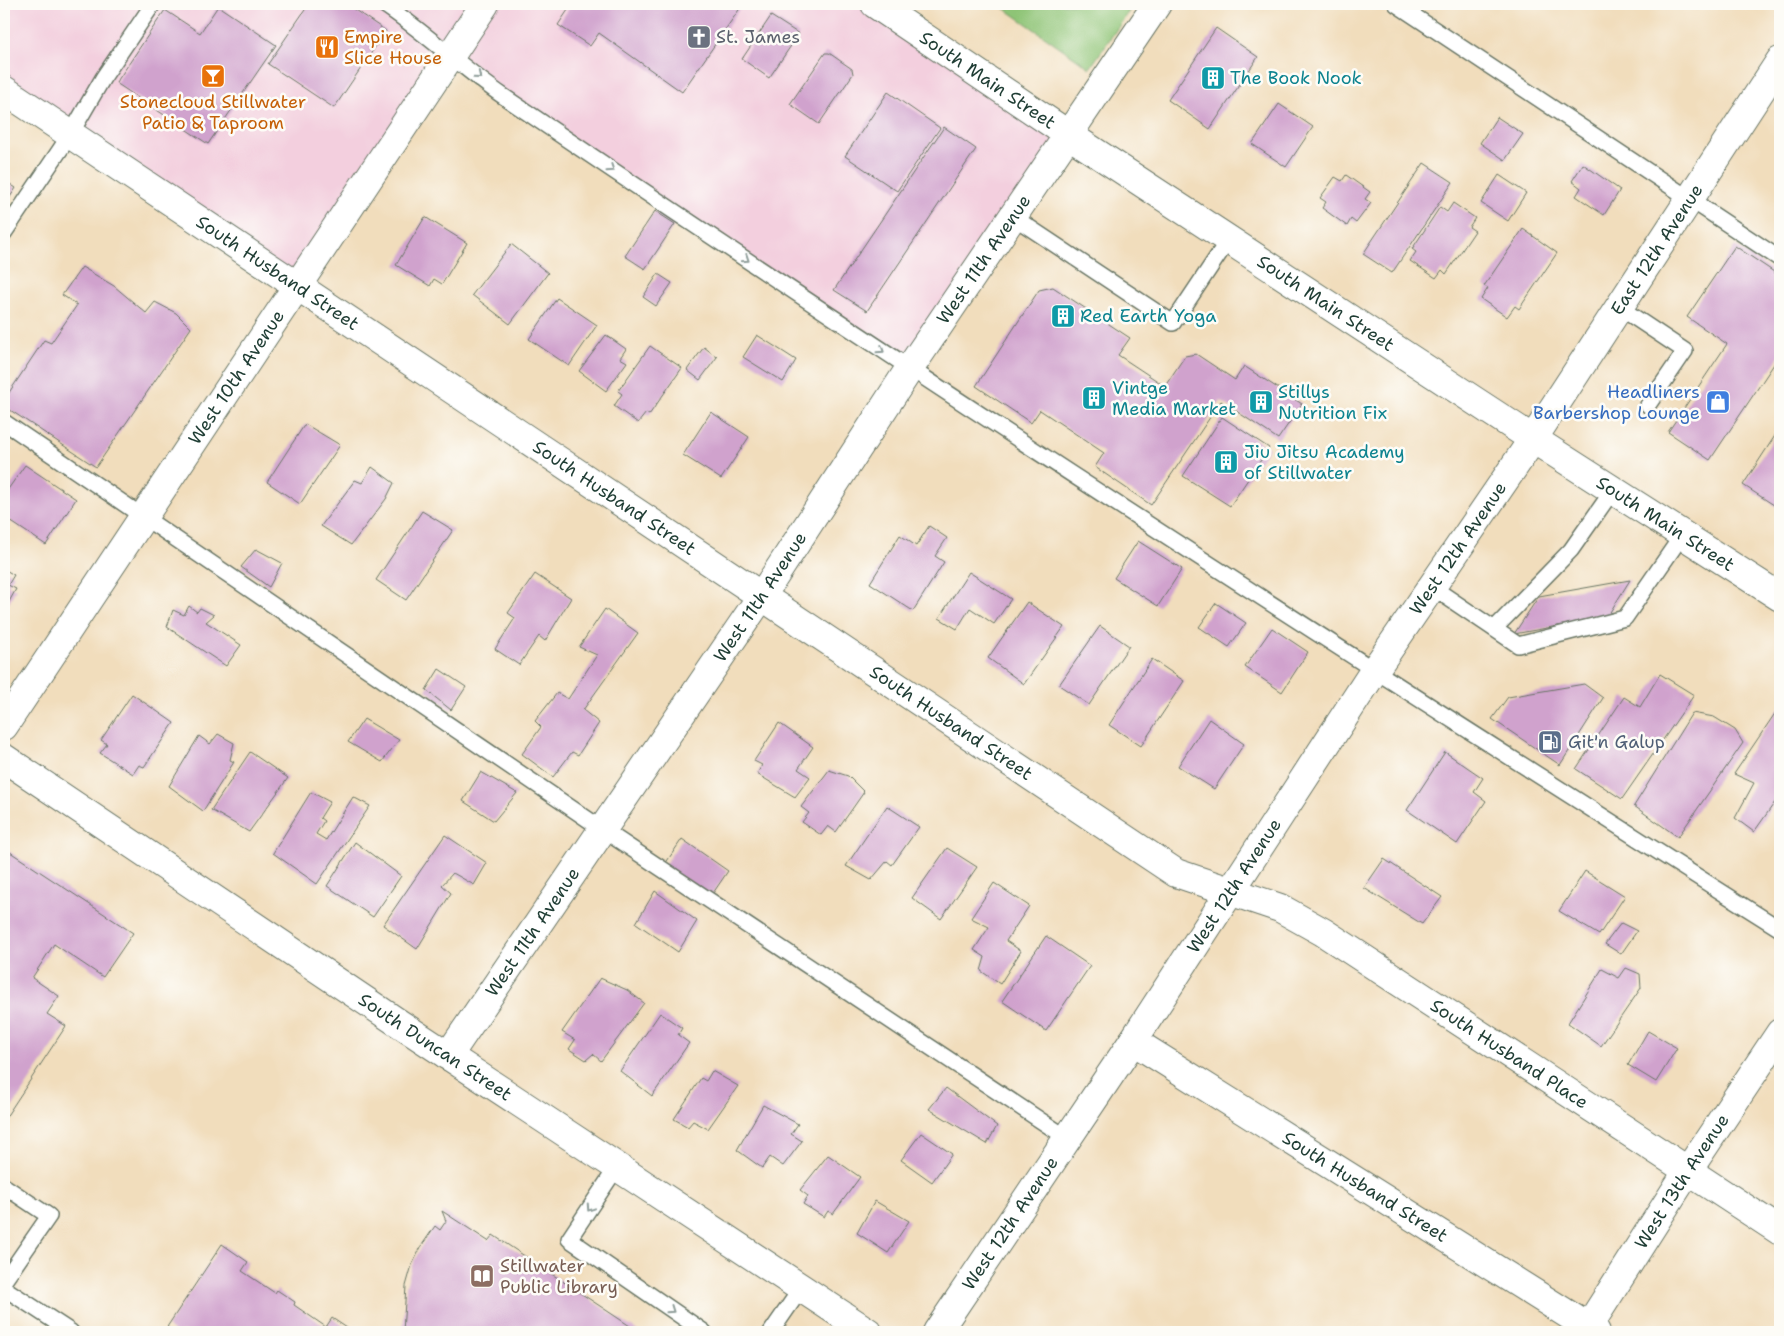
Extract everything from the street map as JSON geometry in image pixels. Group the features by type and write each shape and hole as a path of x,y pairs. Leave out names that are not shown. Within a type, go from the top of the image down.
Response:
{"street":[{"name":"West 10th Avenue","path":"4,726 486,4"},
{"name":"South Main Street","path":"875,4 1069,135 1230,238 1533,439 1780,597"},
{"name":"West 11th Avenue","path":"448,1056 760,597 910,368 1157,4"},
{"name":"East 12th Avenue","path":"1533,439 1780,61"},
{"name":"South Husband Street","path":"4,90 760,597 1176,873 1230,891"},
{"name":"West 12th Avenue","path":"936,1332 1133,1041 1374,671 1533,439"},
{"name":"South Duncan Street","path":"4,758 800,1290 868,1332"},
{"name":"South Husband Place","path":"1230,891 1280,908 1323,932 1780,1232"},
{"name":"West 13th Avenue","path":"1590,1331 1687,1172 1780,1033"},
{"name":"South Husband Street","path":"1133,1041 1590,1331"}],"lane":[{"path":"4,233 70,135 103,78 153,4"},
{"path":"383,4 452,55 497,92 910,368 1374,671 1780,929"},
{"path":"1396,4 1780,259"},
{"path":"1012,216 1173,323 1230,238"},
{"path":"1619,307 1685,352 1648,406"},
{"path":"4,422 145,516 602,830 1067,1138"},
{"path":"1494,629 1571,550 1613,490"},
{"path":"1432,587 1518,645 1624,618 1683,534"},
{"path":"617,1167 569,1239 704,1332"},
{"path":"4,1186 49,1216 4,1280"},
{"path":"4,1288 71,1332"},
{"path":"771,1332 800,1290"}],"shaded area":[{"path":"4,4 881,4 1072,137 909,365 455,64 298,286 4,91"}],"green space":[{"path":"998,4 1134,4 1090,68"}],"building":[{"name":"Empire Slice House","path":"309,4 346,4 386,31 334,108 268,64"},
{"path":"572,4 743,4 682,92 599,33 590,46 558,25"},
{"name":"Stonecloud Stillwater Patio & Taproom","path":"218,6 276,45 208,144 116,83 165,10 200,33"},
{"path":"771,16 799,34 769,78 742,59"},
{"name":"The Book Nook","path":"1216,28 1258,57 1210,129 1168,100"},
{"path":"825,53 829,53 852,69 853,74 819,124 790,104"},
{"path":"888,92 940,128 897,191 845,156"},
{"path":"1279,104 1313,127 1286,167 1252,144"},
{"path":"1497,117 1523,134 1505,160 1480,143"},
{"path":"944,127 976,149 867,311 834,290"},
{"path":"1424,163 1453,182 1392,273 1363,254"},
{"path":"1583,164 1620,190 1604,215 1576,196 1581,188 1572,181"},
{"path":"1346,175 1370,192 1365,199 1371,203 1356,223 1351,219 1347,226 1322,208 1326,202 1320,198 1335,177 1342,181"},
{"path":"1499,175 1526,193 1508,221 1481,203"},
{"path":"4,180 16,188 4,206"},
{"path":"1453,203 1475,218 1469,227 1475,231 1446,274 1442,270 1436,278 1410,261 1416,252 1412,249 1440,207 1447,212"},
{"path":"655,211 675,224 645,269 625,256"},
{"path":"425,217 467,243 442,284 434,279 430,286 396,265"},
{"path":"1523,229 1557,253 1519,309 1515,306 1507,317 1481,299 1488,288 1484,286"},
{"path":"511,244 548,273 510,324 472,295"},
{"path":"1735,246 1780,276 1780,355 1710,460 1668,432 1727,344 1687,317"},
{"path":"82,267 114,286 146,313 155,302 176,313 191,328 96,467 4,406 4,400 44,340 51,343 77,305 62,295"},
{"path":"658,274 672,283 656,306 643,297"},
{"path":"1053,287 1130,338 1118,355 1165,386 1185,356 1196,354 1235,380 1244,366 1302,404 1278,439 1221,401 1151,505 1095,467 1104,453 1040,410 1031,423 976,386 1039,290"},
{"path":"557,298 597,325 569,366 529,339"},
{"path":"606,335 626,349 620,358 627,362 606,391 579,371"},
{"path":"757,335 796,360 783,382 743,357"},
{"path":"650,346 682,368 649,415 646,413 638,423 614,406 622,394 618,391"},
{"path":"704,347 717,357 700,380 687,370"},
{"path":"711,412 749,437 721,479 683,455"},
{"name":"Jiu Jitsu Academy of Stillwater","path":"1222,417 1269,448 1230,506 1183,476"},
{"path":"305,424 340,445 300,504 267,482"},
{"path":"1780,428 1780,509 1743,485"},
{"path":"25,465 76,499 46,545 4,517 4,495"},
{"path":"372,467 394,483 386,499 351,545 321,526 355,480 362,483"},
{"path":"422,511 453,530 406,600 376,580"},
{"path":"929,526 947,538 935,556 944,562 913,611 870,583 900,535 916,546"},
{"path":"1138,541 1182,569 1158,606 1114,578"},
{"path":"256,549 282,563 269,587 241,567"},
{"path":"4,569 14,575 8,585 16,589 4,611"},
{"path":"969,572 1011,599 994,624 970,608 957,629 939,618"},
{"path":"535,574 571,598 545,641 539,636 519,665 495,649 515,618 508,613"},
{"path":"1630,580 1607,617 1514,634 1539,596"},
{"path":"1027,602 1064,627 1024,684 988,658"},
{"path":"1216,603 1246,623 1229,647 1199,627"},
{"path":"189,606 197,612 200,608 214,615 206,622 241,645 226,666 167,627 173,610 184,615"},
{"path":"605,609 638,633 583,710 599,723 578,755 572,752 553,777 522,754 541,727 535,721 557,693 568,699 597,655 579,647"},
{"path":"1100,626 1129,646 1089,705 1059,685"},
{"path":"1272,628 1308,652 1282,692 1245,667"},
{"path":"1152,659 1184,681 1141,746 1109,725"},
{"path":"439,669 466,687 451,710 426,690"},
{"path":"1660,674 1694,695 1622,799 1576,769 1624,697 1640,707"},
{"name":"Git'n Galup","path":"1584,684 1603,698 1560,765 1492,719 1508,697"},
{"path":"132,694 174,723 144,767 139,765 133,774 100,753 107,744 101,740"},
{"path":"1778,709 1780,710 1780,795 1754,832 1735,818 1754,783 1734,774"},
{"path":"1692,713 1714,717 1735,730 1743,743 1678,837 1634,806"},
{"path":"364,719 399,740 382,762 348,742"},
{"path":"1209,719 1244,744 1214,789 1178,766"},
{"path":"779,723 813,747 798,769 810,777 795,797 757,774 762,765 754,761"},
{"path":"218,734 234,743 230,760 234,762 203,811 169,786 199,736 210,744"},
{"path":"250,752 288,778 249,832 211,810"},
{"path":"1445,752 1483,778 1474,792 1486,801 1457,844 1407,810"},
{"path":"829,770 848,776 864,792 836,832 828,826 821,835 802,822 809,813 801,807"},
{"path":"481,772 517,793 494,821 463,801"},
{"path":"311,792 330,802 320,818 324,821 316,834 326,840 353,797 370,806 317,884 273,853"},
{"path":"887,806 919,827 892,865 887,861 871,880 846,866"},
{"path":"445,835 487,863 474,885 453,873 442,885 451,893 417,949 383,925"},
{"path":"682,839 728,871 709,899 663,867"},
{"path":"355,842 401,876 373,917 327,886"},
{"path":"947,848 977,867 941,919 912,898"},
{"path":"7,850 133,933 103,977 54,944 32,978 59,996 47,1014 66,1026 4,1120 4,854"},
{"path":"1384,859 1442,897 1422,924 1364,888"},
{"path":"1585,871 1625,896 1599,935 1559,911"},
{"path":"994,883 1029,906 1006,941 1021,951 1000,984 981,971 985,957 974,950 989,927 971,918"},
{"path":"655,891 697,921 678,952 636,923"},
{"path":"1621,923 1637,931 1621,954 1605,944"},
{"path":"1046,936 1090,966 1046,1031 1002,1001"},
{"path":"1626,968 1640,974 1641,988 1601,1046 1568,1023 1602,969 1619,978"},
{"path":"600,978 627,990 644,1003 601,1061 593,1054 586,1060 569,1049 575,1040 562,1032"},
{"path":"660,1013 682,1028 678,1035 689,1043 652,1096 620,1071"},
{"path":"1648,1031 1677,1048 1656,1082 1628,1065"},
{"path":"712,1071 738,1086 708,1129 693,1121 688,1127 674,1119 701,1078 706,1081"},
{"path":"946,1088 997,1126 987,1144 929,1109"},
{"path":"763,1105 798,1124 791,1134 802,1141 783,1166 770,1157 762,1168 737,1150"},
{"path":"921,1133 952,1154 932,1182 901,1160"},
{"path":"828,1155 860,1177 833,1214 828,1211 824,1217 803,1204 808,1196 800,1190"},
{"path":"875,1201 909,1221 888,1253 857,1233"},
{"name":"Stillwater Public Library","path":"442,1211 488,1241 493,1235 639,1332 403,1332 406,1286 412,1265 422,1245 435,1226 440,1230 446,1221"},
{"path":"222,1244 248,1262 242,1271 275,1293 277,1290 295,1302 294,1305 326,1327 332,1318 353,1332 175,1332 167,1327"}],"place":[{"name":"St. James","path":"699,37"},
{"name":"Empire Slice House","path":"327,47"},
{"name":"Stonecloud Stillwater Patio & Taproom","path":"213,76"},
{"name":"The Book Nook","path":"1213,78"},
{"name":"Red Earth Yoga","path":"1063,316"},
{"name":"Vintge Media Market","path":"1094,398"},
{"name":"Stillys Nutrition Fix","path":"1261,402"},
{"name":"Headliners Barbershop Lounge","path":"1718,402"},
{"name":"Jiu Jitsu Academy of Stillwater","path":"1226,462"},
{"name":"Git'n Galup","path":"1550,742"},
{"name":"Stillwater Public Library","path":"482,1276"}]}
